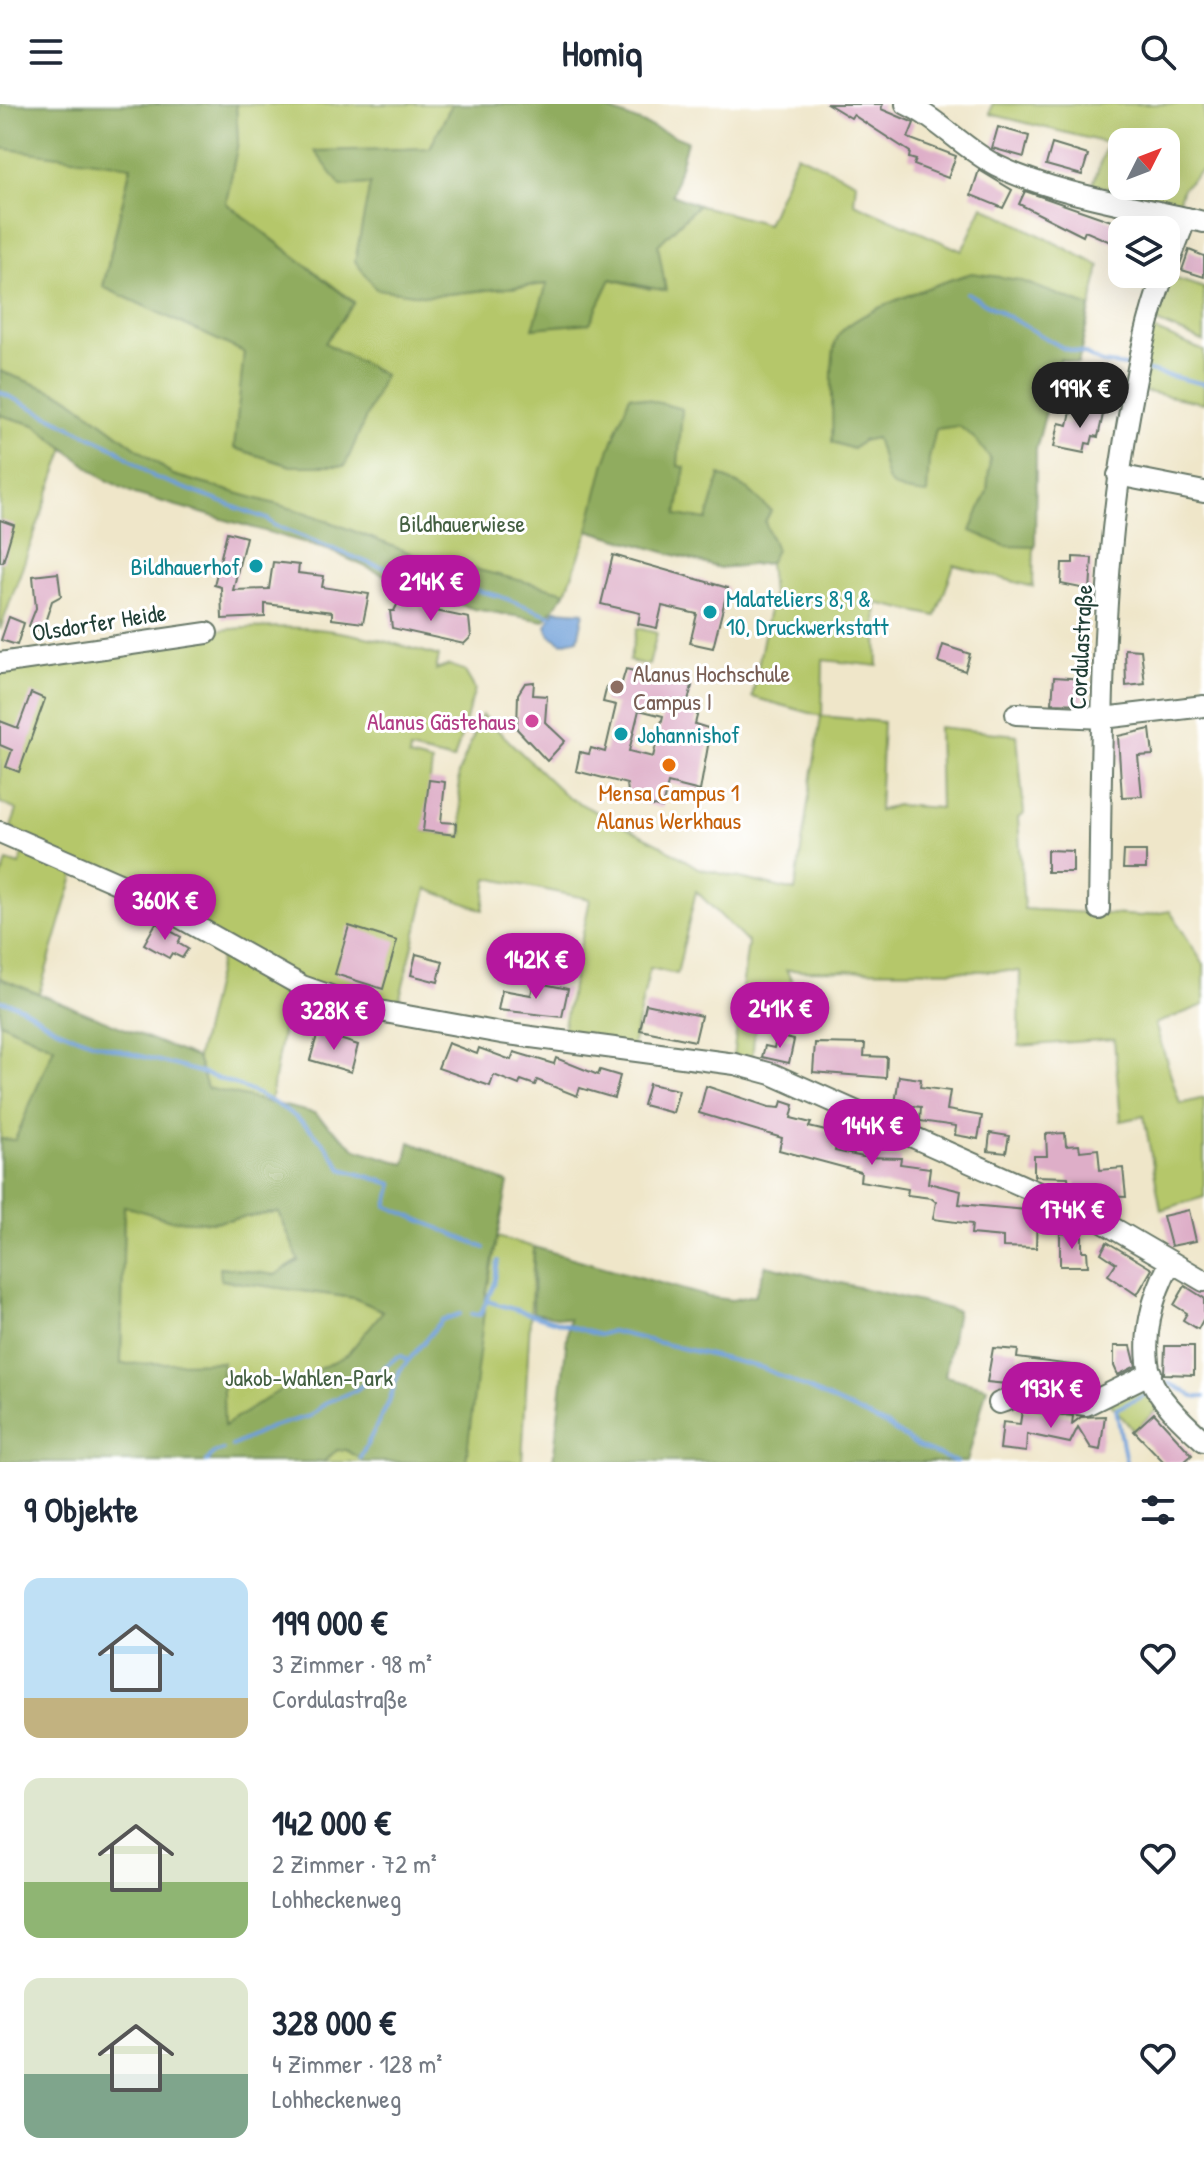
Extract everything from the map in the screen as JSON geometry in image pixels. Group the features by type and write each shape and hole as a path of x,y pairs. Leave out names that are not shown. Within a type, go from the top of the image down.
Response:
{"street":[{"path":"906,104 926,114 973,153 1009,172 1195,220"},
{"name":"Cordulastraße","path":"1180,246 1195,220"},
{"name":"Cordulastraße","path":"1099,909 1107,605 1118,475 1146,322 1159,288"},
{"path":"1118,475 1204,492"},
{"name":"Olsdorfer Heide","path":"0,663 207,633"},
{"path":"1016,714 1103,718 1204,706"},
{"path":"0,832 134,892 302,986 395,1016 763,1071 1101,1221 1204,1281"},
{"path":"1171,1262 1150,1307 1151,1373 1160,1393 1204,1441"},
{"path":"999,1403 1019,1396 1086,1405 1151,1373"}],"green space":[{"path":"0,104 236,104 238,142 226,203 354,303 325,343 384,375 345,466 291,466 234,448 244,352 103,287 131,166 0,148"},
{"name":"Bildhauerwiese","path":"236,104 452,104 430,148 370,184 428,296 548,284 534,327 610,279 650,289 658,245 698,205 767,224 797,154 856,182 854,203 962,251 983,206 1100,266 1078,364 1060,358 1036,449 1033,587 954,565 936,616 876,603 878,666 823,660 822,716 883,722 879,811 896,805 940,808 938,727 1017,735 1024,814 1018,818 1024,909 1141,916 1170,911 1204,965 1204,1005 1155,1024 1180,1104 1204,1098 1204,1197 1161,1210 1144,1116 1121,1121 1114,1039 1019,1046 1020,971 786,970 800,994 805,1022 756,1015 752,1060 733,1057 748,943 696,891 677,974 650,968 631,1051 561,1040 590,899 488,878 483,910 427,889 397,1009 290,986 270,1103 207,1088 197,1058 222,952 11,827 17,810 0,803 0,675 3,668 164,637 245,628 326,630 425,652 439,656 436,670 449,665 464,670 475,689 454,760 410,750 409,757 432,763 424,831 463,836 458,774 482,715 567,797 661,845 698,868 795,891 821,716 752,697 772,594 769,563 720,568 589,530 566,592 410,553 307,513 173,475 68,397 0,371 0,148 131,165 103,287 244,352 235,448 291,466 345,466 325,343 354,302 226,203 238,142"},
{"path":"452,104 595,104 687,141 672,195 698,205 658,245 666,291 611,279 590,323 533,328 547,284 428,296 376,289 355,261 370,184 341,186 315,151 430,148"},
{"path":"992,104 1204,104 1204,168 1183,188 1180,197 1180,128 1108,128 1108,189 1093,184 1107,143 990,114"},
{"path":"1146,200 1179,200 1176,209"},
{"path":"972,273 1019,280 1090,307 1078,364 1060,359 1036,449 1035,547 1005,546 971,531 987,491 990,458 975,439 959,426 936,429 929,459 927,494 892,485 885,473 876,438 862,441 853,449 832,442 834,347 844,329 877,309"},
{"path":"1180,280 1204,288 1204,342 1152,320 1163,288 1180,288"},
{"path":"1149,328 1204,351 1204,403 1137,390"},
{"path":"0,371 68,397 173,475 307,513 410,553 566,592 544,621 474,609 424,593 324,548 135,494 104,479 35,425 0,415"},
{"path":"630,395 682,409 678,466 685,467 677,515 707,520 720,475 749,490 771,511 765,522 776,550 769,563 720,568 588,530 605,462"},
{"path":"0,415 35,425 65,448 0,630"},
{"path":"637,628 657,633 649,665 629,661"},
{"path":"24,850 75,873 39,994 0,978 0,882 7,861 19,865"},
{"name":"Jakob-Wahlen-Park","path":"0,978 197,1058 207,1088 314,1113 356,1149 405,1164 410,1142 508,1183 486,1295 466,1462 365,1462 346,1450 337,1450 323,1462 0,1462 0,1139 15,1140 54,1047 0,1022","holes":["124,1206 171,1220 213,1222 279,1212 299,1261 275,1275 220,1267 221,1280 354,1298 383,1311 347,1355 291,1383 224,1426 222,1362 121,1364"]},
{"path":"0,1022 54,1047 15,1141 0,1139"},
{"name":"Jakob-Wahlen-Park","path":"124,1205 171,1220 213,1222 279,1212 299,1260 275,1275 221,1267 221,1280 354,1298 384,1311 486,1295 497,1237 534,1247 522,1462 220,1462 121,1365"},
{"path":"534,1247 709,1297 732,1300 755,1295 766,1265 957,1311 945,1376 987,1387 967,1462 553,1462 569,1319 533,1313"},
{"path":"1141,1386 1160,1407 1134,1431 1109,1402"}],"water":[{"path":"555,610 584,612 578,639 562,643 550,635 546,626"}],"building":[{"path":"828,104 883,104 881,109 914,123 908,138 956,156 948,178 914,165 916,160 909,158 910,152 853,115 851,118"},
{"path":"998,127 1029,136 1024,157 992,148"},
{"path":"1052,144 1088,155 1082,175 1046,165"},
{"path":"979,170 1012,190 1003,208 971,195"},
{"path":"1025,191 1108,220 1108,241 1085,231 1083,236 1019,204"},
{"path":"1189,250 1204,256 1204,277 1182,270"},
{"path":"1085,405 1104,410 1098,437 1093,436 1091,444 1086,443 1084,453 1054,447 1059,423 1068,425 1071,412 1083,415"},
{"path":"0,520 14,525 3,562 0,562"},
{"path":"227,532 246,537 233,590 269,589 273,562 299,565 298,573 324,576 322,587 369,594 363,623 332,619 332,612 265,604 265,617 222,619 221,587 214,585"},
{"path":"613,555 728,588 713,648 690,643 697,614 662,606 657,628 638,624 640,613 601,604"},
{"path":"1073,557 1092,558 1089,609 1083,609 1081,588 1061,584 1062,563 1073,563"},
{"path":"58,573 61,596 52,601 42,631 29,626 36,608 33,576"},
{"path":"398,603 469,618 471,637 464,644 392,628 390,611 394,611"},
{"path":"9,617 24,623 17,645 1,640"},
{"path":"943,645 970,654 965,671 938,662"},
{"path":"1125,649 1141,650 1145,684 1126,686"},
{"name":"Johannishof","path":"626,669 692,686 687,704 699,708 695,724 711,729 700,791 668,783 662,808 629,800 627,784 576,771 580,752 589,754 591,748 605,752 616,705 603,702 607,686 620,689","holes":["639,710 663,716 653,757 629,751"]},
{"path":"1054,677 1084,679 1083,704 1052,703"},
{"name":"Alanus Gästehaus","path":"534,682 533,695 547,696 545,722 565,741 547,761 517,729 518,694 525,683"},
{"path":"31,693 45,699 19,772 6,767 12,750 0,745 0,721 18,728"},
{"path":"1150,729 1153,755 1138,756 1142,796 1122,797 1118,736"},
{"path":"429,780 445,782 441,822 456,823 455,835 423,831"},
{"path":"1047,850 1073,851 1073,872 1047,872"},
{"path":"1124,851 1146,851 1146,869 1123,869"},
{"path":"156,923 181,937 178,943 188,949 182,958 172,953 169,958 144,944"},
{"path":"349,926 397,941 383,989 335,974"},
{"path":"416,954 443,961 438,982 411,975"},
{"path":"534,982 568,989 562,1017 498,1010 502,990 531,995"},
{"path":"646,1004 701,1016 695,1041 640,1030"},
{"path":"318,1032 358,1045 351,1072 310,1060"},
{"path":"777,1036 794,1040 789,1063 762,1057 765,1046 774,1048"},
{"path":"448,1043 477,1054 479,1048 511,1060 514,1052 554,1064 556,1058 598,1075 600,1070 620,1076 614,1098 580,1088 577,1096 537,1080 535,1085 521,1080 519,1085 494,1075 490,1086 438,1068"},
{"path":"815,1043 865,1044 864,1056 887,1057 886,1078 813,1072"},
{"path":"899,1076 921,1079 920,1087 950,1091 947,1110 982,1116 978,1139 955,1135 956,1126 920,1121 921,1107 895,1104"},
{"path":"649,1084 679,1090 673,1113 643,1105"},
{"path":"706,1086 769,1107 780,1108 782,1101 794,1105 791,1118 811,1123 809,1127 838,1134 835,1151 863,1157 901,1158 900,1164 930,1168 928,1183 961,1191 959,1204 1037,1211 1036,1248 1003,1247 1003,1237 971,1234 972,1224 933,1219 936,1202 931,1198 907,1195 908,1189 860,1181 861,1172 779,1150 782,1138 699,1113"},
{"path":"990,1133 1009,1136 1006,1153 988,1151"},
{"path":"1065,1133 1066,1146 1079,1145 1080,1151 1098,1149 1100,1170 1123,1168 1126,1197 1077,1195 1076,1183 1069,1184 1068,1177 1034,1176 1034,1156 1047,1156 1046,1134"},
{"path":"1189,1210 1196,1241 1171,1246 1163,1216"},
{"path":"1060,1233 1082,1234 1082,1251 1087,1251 1088,1266 1060,1266"},
{"path":"1107,1242 1152,1269 1137,1295 1108,1275 1116,1263 1101,1253"},
{"path":"1185,1286 1204,1298 1204,1318 1198,1329 1183,1320 1187,1313 1174,1305"},
{"path":"1114,1346 1131,1346 1136,1366 1118,1375 1114,1366"},
{"path":"1165,1346 1194,1346 1194,1375 1164,1374"},
{"path":"993,1348 1018,1350 1017,1358 1079,1366 1085,1369 1083,1387 1077,1386 1076,1391 987,1382"},
{"path":"1022,1411 1073,1416 1072,1424 1081,1417 1105,1416 1100,1450 1091,1448 1078,1427 1070,1443 1027,1434 1026,1452 1000,1449 1003,1422 1020,1424"},
{"path":"1154,1413 1192,1455 1184,1462 1164,1462 1134,1431"}],"waterway":[{"path":"967,293 1063,348 1102,363 1133,367"},
{"path":"1145,370 1204,384"},
{"path":"0,392 116,449 154,477 267,519 274,525 371,564 499,596 551,616"},
{"path":"0,1001 16,1005 60,1030 97,1044 215,1077 253,1092 287,1111 317,1136 342,1169 393,1184 387,1206 485,1248"},
{"path":"472,1314 480,1315 494,1285 498,1261"},
{"path":"487,1301 599,1335 611,1331 763,1368 886,1425 919,1447 956,1462"},
{"path":"327,1402 356,1390 397,1357 402,1356 408,1361 442,1320 460,1314"},
{"path":"360,1458 388,1404 400,1370 408,1361"},
{"path":"1169,1383 1195,1397 1204,1397"},
{"path":"1126,1462 1116,1409 1149,1393"},
{"path":"232,1446 273,1426 310,1416 325,1403"},
{"path":"207,1462 214,1453 223,1450"}],"place":[{"name":"Bildhauerhof","path":"256,566"},
{"name":"Malateliers 8,9 & 10, Druckwerkstatt","path":"710,612"},
{"name":"Alanus Hochschule Campus I","path":"617,687"},
{"name":"Alanus Gästehaus","path":"532,721"},
{"name":"Johannishof","path":"621,734"},
{"name":"Mensa Campus 1 Alanus Werkhaus","path":"669,765"}]}
